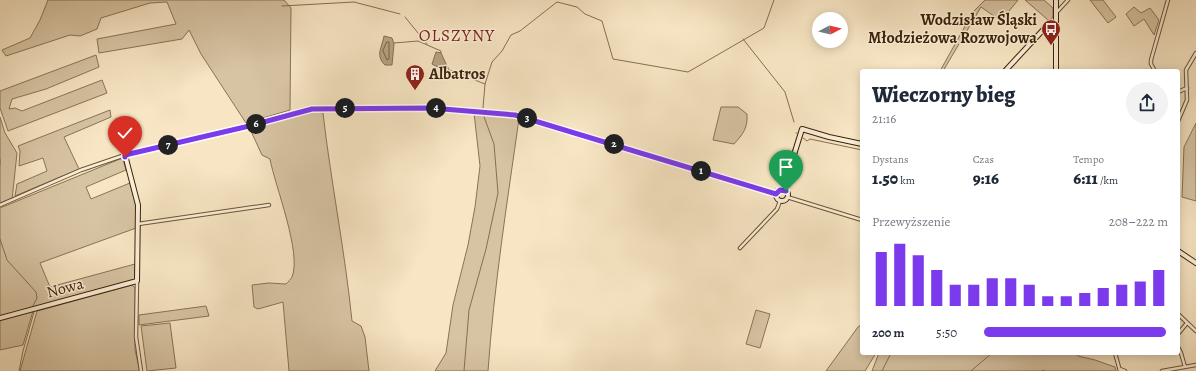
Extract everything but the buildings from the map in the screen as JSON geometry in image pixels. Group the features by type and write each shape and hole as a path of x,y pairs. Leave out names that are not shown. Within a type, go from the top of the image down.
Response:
{"street":[{"path":"1056,0 1056,69"},
{"path":"1056,13 1068,0"},
{"path":"1154,69 1151,64 1151,60 1168,0"},
{"path":"1007,69 1043,30 1047,27 1056,26"},
{"path":"1180,117 1187,104 1186,70 1196,53"},
{"path":"1180,91 1187,88"},
{"path":"0,205 81,170 125,155 317,109 431,108 511,114 776,194"},
{"path":"783,190 802,129 860,144"},
{"path":"125,155 138,205 136,337 141,371"},
{"path":"776,194 779,190 783,190"},
{"path":"783,190 787,192 787,197"},
{"path":"776,194 777,199 780,201"},
{"path":"780,201 784,201 787,197"},
{"path":"787,197 860,219"},
{"path":"740,248 777,209 780,201"},
{"path":"138,224 269,205"},
{"path":"1180,251 1196,263"},
{"name":"Nowa","path":"0,318 137,281"},
{"path":"1180,316 1196,331"},
{"path":"1180,332 1187,323"},
{"path":"1180,351 1185,367"},
{"path":"1116,355 1120,370 1125,371"},
{"path":"1162,371 1196,364"}],"shaded area":[{"path":"48,0 284,0 291,8 290,110 246,123 201,54 189,30 182,39 99,53 97,39 176,24 167,2 150,3 101,18 97,29 80,36 70,35 6,56 2,50 30,38 40,20"},
{"path":"985,0 1018,0 1001,21 981,7 944,69 941,69 973,12"},
{"path":"1025,0 1044,0 1053,8 1053,16 1051,20 1048,20"},
{"path":"1090,0 1103,0 1116,17 1108,23"},
{"path":"1134,7 1141,13 1150,8 1159,20 1154,35 1144,19 1134,26 1126,14"},
{"path":"96,55 99,67 46,89 12,99 9,109 15,108 22,111 102,80 107,93 8,131 0,108 0,91"},
{"path":"721,107 738,107 747,114 747,123 744,130 734,144 713,140"},
{"path":"110,110 111,117 64,137 79,169 15,196 17,184 47,171 43,158 19,166 20,151 18,146"},
{"path":"316,111 323,113 346,269 352,321 361,326 365,337 369,371 289,371 283,302 258,309 254,307 252,285 269,283 286,284 292,277 294,266 291,236 270,159 262,155 250,129"},
{"path":"474,113 508,116 519,119 497,276 488,371 435,371 446,353 453,305 468,245 475,207 480,166"},
{"path":"0,117 5,133 17,153 12,200 0,204"},
{"path":"1196,123 1196,201 1182,197 1184,147"},
{"path":"123,159 126,170 86,187 91,199 130,183 136,205 136,228 40,263 50,287 135,264 135,278 133,281 0,316 0,208"},
{"path":"132,285 135,288 135,350 140,371 20,371 37,311"},
{"path":"206,306 209,316 139,325 139,315"},
{"path":"756,310 770,314 760,348 746,344"},
{"path":"33,311 23,345 0,350 0,319"},
{"path":"170,323 176,368 147,371 141,326"},
{"path":"860,326 860,355 875,355 865,371 826,371"},
{"path":"878,355 1078,355 1115,367 1116,371 872,371"}],"water":[{"path":"384,36 392,38 394,44 392,65 385,65 380,58 380,51"},
{"path":"436,52 441,53 449,70 448,73 432,64"}],"waterway":[{"path":"483,108 485,84 492,62 502,51 511,35 520,31 557,2 577,7 585,14 602,21 613,59 688,72 764,28 774,0"},
{"path":"282,6 354,2 400,14"},
{"path":"405,17 427,44"},
{"path":"743,39 785,92 794,122"},
{"path":"394,43 418,41 441,51 441,53"},
{"path":"449,70 458,72 485,84"},
{"path":"464,371 469,310 486,249 498,193 494,144 483,114"},
{"path":"483,115 502,116"},
{"path":"514,117 529,121"},
{"path":"803,138 807,141 810,139 860,150"},
{"path":"0,159 0,165"},
{"path":"0,239 7,260 36,292 37,298 33,306"},
{"path":"19,371 34,312"},
{"path":"882,371 890,355"},
{"path":"971,371 990,355"}],"place":[{"name":"Wodzisław Śląski Młodzieżowa Rozwojowa","path":"1051,46"},
{"name":"Albatros","path":"415,91"}],"district":[{"name":"OLSZYNY","path":"457,35"}],"route":[{"path":"125,157 125,155 245,127 312,109 431,108 515,115 776,194 780,190 786,191"}]}
